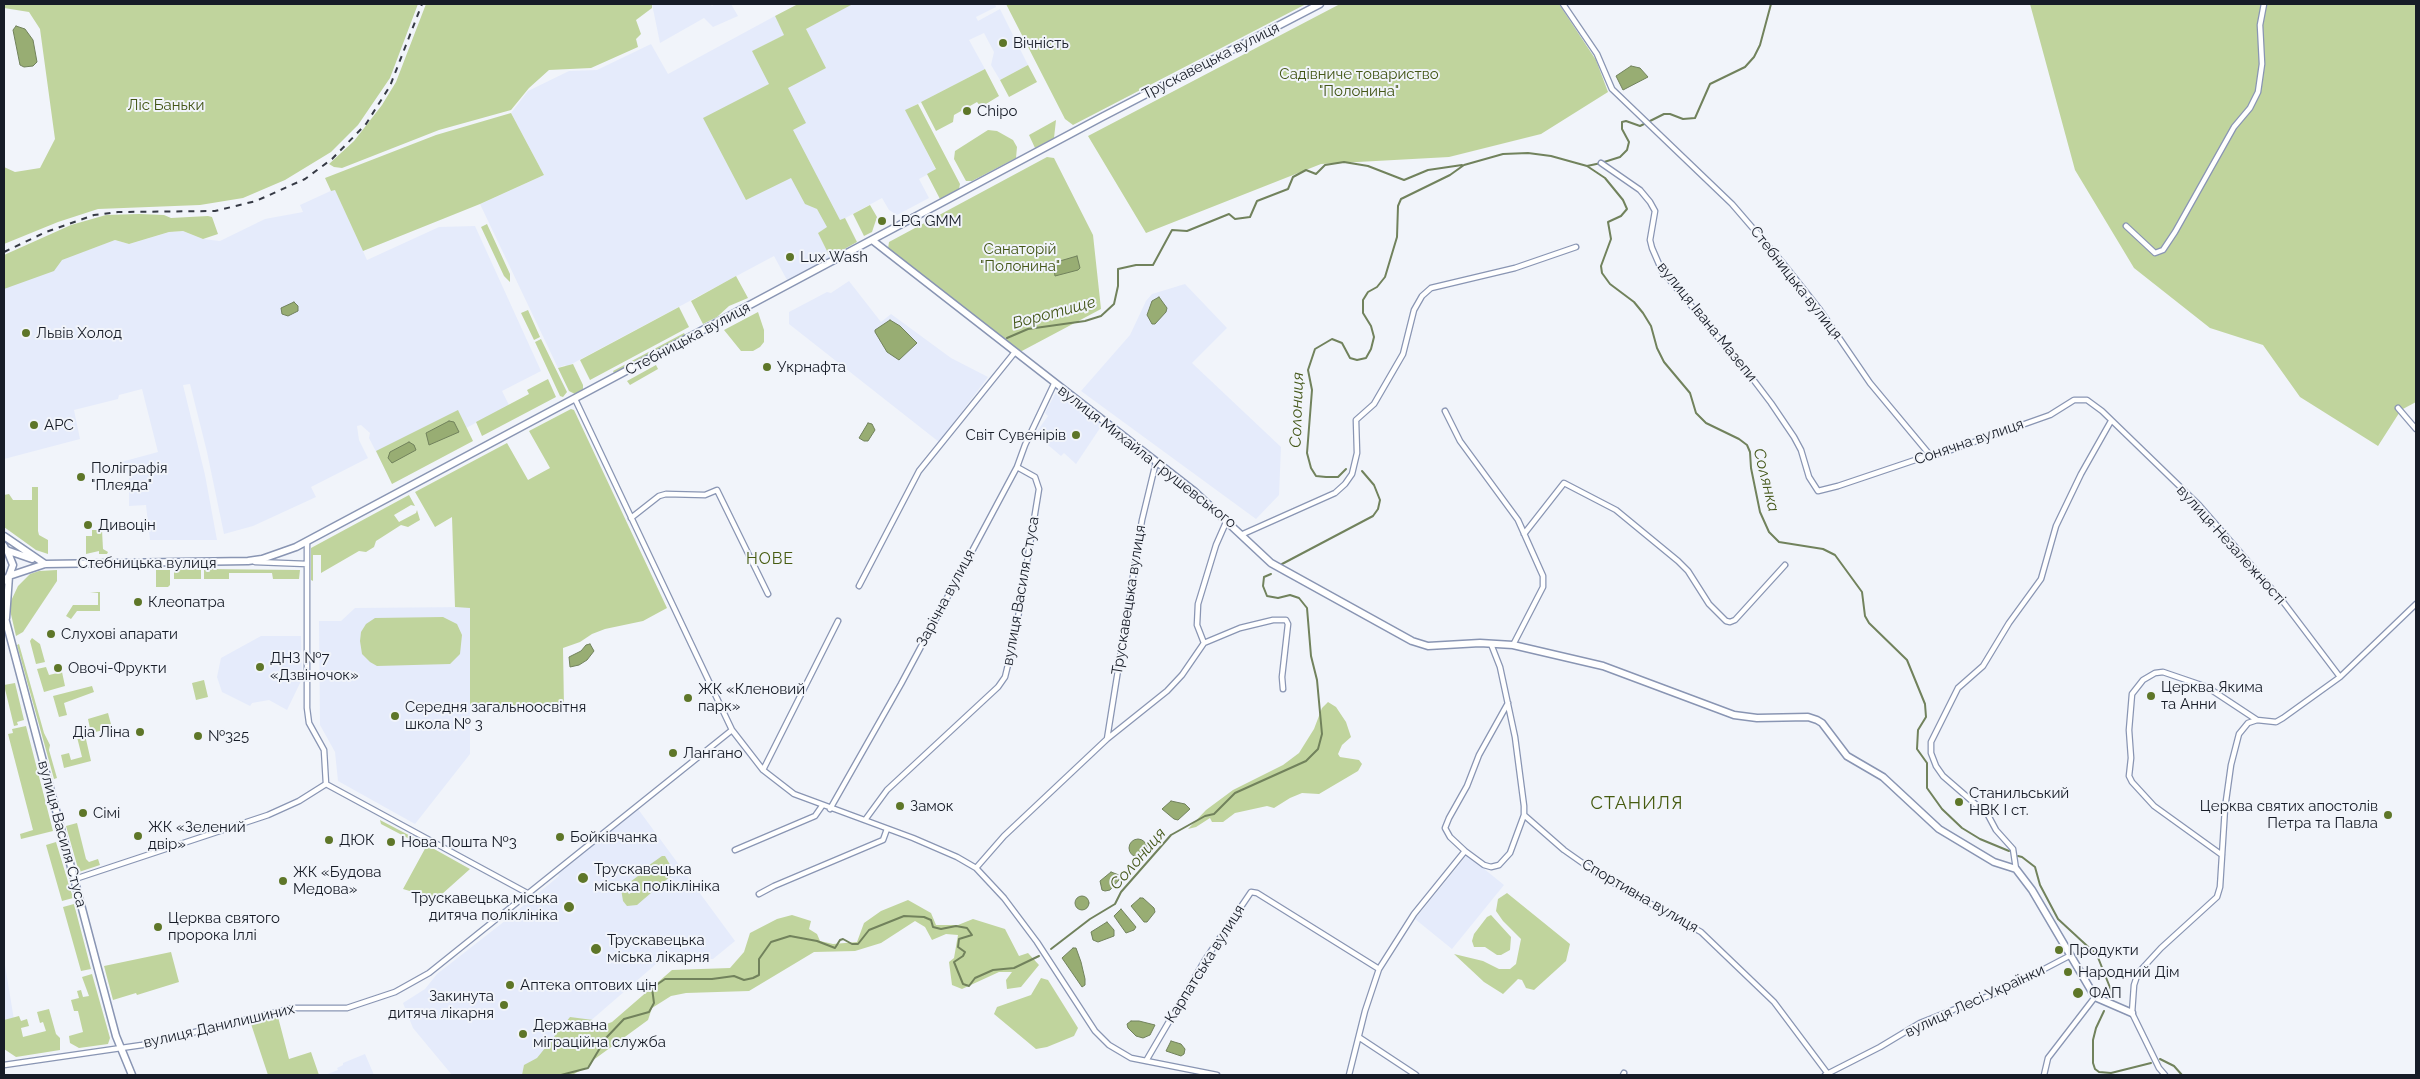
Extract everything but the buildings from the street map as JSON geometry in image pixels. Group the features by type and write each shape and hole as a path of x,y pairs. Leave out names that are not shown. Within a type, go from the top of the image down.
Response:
{"street":[{"name":"Трускавецька вулиця","path":"1068,136 1320,4"},
{"name":"Стебницька вулиця","path":"1563,4 1597,54 1612,89 1693,164 1732,204 1820,310 1870,383 1930,455"},
{"path":"2126,226 2154,253 2163,250 2175,232 2234,128 2250,108 2258,92 2262,64 2260,25 2264,4"},
{"name":"Стебницька вулиця","path":"248,562 276,555 307,542 874,242 1068,136"},
{"name":"вулиця Івана Мазепи","path":"1601,163 1640,190 1650,202 1655,211 1650,240 1662,271 1749,374 1771,403 1801,450 1809,477 1818,491"},
{"name":"вулиця Михайла Грушевського","path":"874,242 1156,462 1227,520 1271,562 1284,571 1412,641 1428,646 1513,645 1603,666 1734,715 1757,718 1808,717 1817,720 1822,723 1847,756 1883,777 1939,829 1994,862 2016,869"},
{"path":"1243,534 1336,493 1345,484 1352,474 1357,453 1356,420 1374,404 1402,354 1414,310 1422,296 1432,288 1515,268 1576,247"},
{"path":"859,586 920,471 1015,352"},
{"name":"Зарічна вулиця","path":"830,809 901,684 1016,467 1054,384"},
{"path":"575,399 732,730 763,770 786,790 822,806 865,820 957,856 976,868 1004,898 1038,942 1095,1031 1109,1045 1120,1053 1146,1061 1217,1075"},
{"name":"Сонячна вулиця","path":"1818,491 1930,455 1940,454 2050,415 2074,400 2087,400 2111,421"},
{"path":"2398,408 2416,429"},
{"path":"1445,411 1460,441 1518,520 1542,570 1544,581 1513,645"},
{"path":"2111,421 2056,526 2041,579 2009,623 1983,666 1958,688 1930,742 1931,753 1936,766 1943,776 1988,815 1996,830 2013,849 2016,869 2032,890 2095,997 2132,1013"},
{"name":"вулиця Незалежності","path":"2111,421 2199,505 2284,603 2340,677"},
{"name":"Трускавецька вулиця","path":"1107,739 1142,520 1156,462"},
{"name":"вулиця Василя Стуса","path":"865,820 887,790 998,687 1005,677 1015,636 1039,489 1035,477 1016,467"},
{"path":"1524,534 1564,483 1616,510 1678,561 1688,571 1709,604 1726,621 1730,622 1735,620 1785,565"},
{"path":"631,518 659,496 666,494 705,495 717,490 768,594"},
{"path":"1204,643 1197,625 1198,604 1216,545 1227,520"},
{"path":"4,536 45,564"},
{"path":"307,542 307,714 312,730 324,750 326,784"},
{"path":"5,548 45,564"},
{"name":"вулиця Василя Стуса","path":"5,548 12,560 12,571 6,579 5,616 121,1048"},
{"name":"Стебницька вулиця","path":"45,564 248,562 306,564"},
{"path":"6,579 45,564"},
{"path":"2165,1075 2132,1013 2134,984 2138,973 2161,948 2217,897 2220,887 2231,765 2239,734 2248,723 2257,720 2276,722 2340,677 2416,604"},
{"path":"976,868 1004,836 1107,739 1167,690 1182,675 1204,643 1240,628 1273,620 1286,620 1288,624 1282,677 1283,689"},
{"path":"763,770 838,621"},
{"path":"1491,644 1500,667 1508,702 1522,784 1524,815 1510,853 1499,865 1484,865 1450,837 1446,831 1446,824 1467,786 1479,755 1508,702"},
{"path":"2222,855 2154,806 2132,782 2129,776 2130,700 2136,688 2143,680 2155,673 2162,672 2207,687 2257,720"},
{"name":"вулиця Данилишиних","path":"4,1065 144,1045 282,1010 303,1007 328,1010 347,1008 372,1000 429,973 732,730"},
{"path":"75,879 268,815 299,801 326,784"},
{"path":"326,784 529,894"},
{"path":"735,850 815,816 822,806"},
{"name":"Спортивна вулиця","path":"1524,815 1564,850 1601,876 1701,932 1774,1002 1827,1074"},
{"path":"759,894 883,840 887,829"},
{"path":"1349,1075 1360,1038 1365,1012 1379,969 1414,914 1465,851"},
{"name":"Карпатська вулиця","path":"1146,1061 1205,960 1251,892 1258,893 1379,969"},
{"name":"вулиця Лесі Українки","path":"1827,1074 1880,1047 1920,1023 2006,989 2072,955"},
{"path":"2044,1075 2048,1058 2095,997"},
{"path":"1360,1038 1416,1075"},
{"path":"121,1048 132,1075"}],"shaded area":[{"path":"652,4 710,4 712,6 715,4 731,4 738,16 713,27 704,18 660,43"},
{"path":"851,4 995,4 996,7 976,17 978,21 1000,9 1028,65 1000,80 991,65 994,52 984,33 969,40 985,69 906,110 936,170 919,179 929,198 897,215 889,210 882,198 818,233 830,257 787,280 774,256 566,367 565,365 558,368 480,204 544,175 511,113 528,91 569,71 597,70 651,44 668,74 775,16 785,35 752,51 810,38 806,29"},
{"path":"16,26 25,29 33,40 37,62 33,66 24,67 20,65 13,30"},
{"path":"1631,66 1640,68 1648,77 1623,90 1616,76"},
{"path":"335,189 367,260 439,227 475,226 541,371 502,391 509,405 386,471 369,438 370,433 361,425 357,426 359,440 368,458 311,487 316,497 253,526 224,534 207,452 190,384 183,385 205,475 217,540 150,540 146,505 129,506 129,488 132,488 126,469 112,472 94,469 94,464 110,465 158,452 142,389 119,395 118,399 74,410 80,439 4,459 4,267 62,259 115,240 129,244 169,232 183,231 203,239 220,241 265,219 303,212 300,205"},
{"path":"1077,256 1080,268 1078,270 1055,276 1053,263"},
{"path":"849,281 881,322 891,314 951,358 988,377 939,442 789,324 789,312 827,292 831,293"},
{"path":"1185,284 1227,328 1192,363 1281,447 1279,495 1256,519 1081,391 1130,335 1146,301 1152,294"},
{"path":"1159,297 1167,308 1166,312 1155,324 1152,324 1147,315 1152,301"},
{"path":"294,302 298,306 298,311 288,316 282,314 281,308"},
{"path":"890,320 900,326 917,343 899,360 887,352 875,332 875,330"},
{"path":"1057,390 1102,425 1076,464 1064,453 1061,456 1035,434 1048,416 1045,413"},
{"path":"449,421 454,422 459,432 429,445 426,433"},
{"path":"868,423 872,424 875,430 868,441 864,441 859,438"},
{"path":"409,442 414,445 416,450 392,463 388,458 390,452"},
{"name":"Середня загальноосвітня школа № 3","path":"470,607 470,754 415,824 338,781 335,752 320,725 319,621 341,621 355,608"},
{"name":"ДНЗ №7 «Дзвіночок»","path":"261,636 301,636 302,679 287,710 269,700 252,703 250,706 222,692 217,677 221,658"},
{"path":"590,644 594,651 587,660 579,665 570,667 569,657"},
{"path":"1171,801 1185,804 1190,809 1178,820 1174,819 1162,809"},
{"name":"Трускавецька міська лікарня","path":"638,809 735,941 713,959 663,958 528,1075 452,1075 413,1028 403,1003 425,989 437,974 501,924 559,876 558,874"},
{"path":"1138,839 1146,844 1147,848 1142,856 1138,857 1130,852 1129,848 1134,840"},
{"path":"1467,855 1504,885 1452,949 1415,919"},
{"path":"1111,872 1119,875 1119,880 1110,890 1102,890 1100,881"},
{"path":"1079,896 1085,896 1089,903 1085,910 1079,910 1075,906 1075,900"},
{"path":"1140,898 1143,898 1154,908 1155,912 1147,922 1144,922 1131,906"},
{"path":"1121,909 1136,927 1134,930 1126,933 1114,916"},
{"path":"1107,922 1114,930 1114,936 1098,942 1093,940 1091,932"},
{"path":"1073,948 1076,948 1085,979 1085,985 1082,987 1062,958"},
{"path":"4,959 15,1026 4,1028"},
{"path":"1131,1021 1155,1025 1150,1035 1143,1038 1136,1036 1128,1028 1127,1024"},
{"path":"1171,1041 1181,1044 1185,1049 1184,1054 1181,1056 1166,1051"},
{"path":"365,1054 374,1075 325,1075 338,1070 337,1068 343,1065 343,1063"}],"green space":[{"name":"Ліс Баньки","path":"4,4 418,4 390,78 358,125 331,152 285,180 243,198 200,205 98,209 58,222 4,244 4,167 15,172 40,168 55,139 40,29 29,12 4,8"},
{"path":"426,4 652,4 652,8 636,20 641,34 636,39 638,47 591,68 549,70 529,88 511,110 439,130 342,168 334,167 329,164 354,141 382,105 396,82"},
{"path":"798,4 851,5 806,29 826,68 788,88 806,123 793,130 840,220 845,218 857,242 830,257 818,233 827,227 817,209 805,204 791,178 746,200 703,118 769,84 752,51 784,35 775,16"},
{"name":"Садівниче товариство \"Полонина\"","path":"1006,4 1306,4 1073,125 1065,119"},
{"name":"Садівниче товариство \"Полонина\"","path":"1340,4 1559,4 1596,60 1608,92 1541,134 1449,157 1321,164 1146,233 1088,136"},
{"path":"2030,4 2416,4 2416,402 2401,410 2378,446 2300,397 2263,345 2210,328 2134,268 2075,170"},
{"path":"1028,65 1037,82 1009,97 1000,80"},
{"path":"985,69 999,96 981,107 977,102 954,115 953,122 936,131 921,102"},
{"path":"918,104 960,184 959,189 940,199 927,174 936,169 905,110"},
{"path":"511,113 544,175 480,204 363,251 335,190 331,191 325,178 436,135"},
{"path":"1056,120 1054,138 1035,148 1029,135"},
{"path":"988,130 997,131 1013,140 1017,147 1016,158 972,181 966,181 954,159 955,151"},
{"name":"Санаторій \"Полонина\"","path":"1047,157 1054,158 1093,235 1101,309 1020,352 888,249 889,242"},
{"path":"870,205 877,217 872,232 864,236 853,214"},
{"path":"106,215 164,215 171,218 212,217 218,234 203,239 183,231 169,232 129,244 115,240 62,260 54,271 4,289 4,255 71,225"},
{"path":"487,224 510,274 510,282 504,276 481,227"},
{"path":"736,276 748,298 729,306 717,317 703,324 691,301"},
{"path":"679,307 689,327 590,380 580,360"},
{"path":"528,310 540,337 534,340 521,313"},
{"path":"758,312 764,330 764,342 753,351 741,351 724,330"},
{"path":"684,333 685,335 614,373 613,371"},
{"path":"541,339 567,392 563,397 560,396 535,342"},
{"path":"573,364 583,385 583,389 575,394 569,391 558,368"},
{"path":"656,365 658,369 630,385 627,381"},
{"path":"548,379 556,397 482,436 476,422 529,394 527,390"},
{"path":"571,409 574,410 667,608 643,621 605,629 592,634 580,642 563,648 564,707 470,706 470,608 455,607 452,517 435,527 415,492 507,443 528,480 550,468 529,431"},
{"path":"458,410 473,441 392,484 376,451"},
{"path":"32,487 38,487 38,531 39,535 48,540 48,554 36,550 4,527 4,495 9,494 13,500 32,500"},
{"path":"409,495 415,506 411,505 394,515 399,522 416,513 417,510 420,520 408,527 401,525 376,541 374,547 366,552 359,551 321,573 321,555 313,555 313,581 311,580 311,548"},
{"path":"92,530 102,530 103,549 108,552 107,554 99,554 99,551 86,554 86,536 92,536"},
{"path":"201,569 201,579 174,579 174,570"},
{"path":"204,569 300,570 299,579 273,579 272,573 229,573 229,579 204,579"},
{"path":"57,570 57,581 23,632 16,636 10,610 11,601 18,586 30,574 39,571"},
{"path":"156,570 170,570 170,585 168,587 156,587"},
{"path":"90,592 100,592 100,611 77,611 71,619 66,616 73,605 98,605 98,593"},
{"path":"443,617 457,624 462,635 460,654 450,664 377,666 362,654 361,632 366,624 375,618"},
{"path":"32,638 40,644 45,662 36,664 30,641"},
{"path":"19,644 44,733 50,745 49,750 57,778 54,779 17,645"},
{"path":"46,667 49,675 62,672 65,686 44,692 37,669"},
{"path":"204,680 208,697 196,700 192,683"},
{"path":"15,683 24,720 17,722 18,725 14,726 4,685"},
{"path":"92,686 94,692 64,703 67,715 59,717 53,696"},
{"path":"1328,702 1336,707 1346,722 1351,737 1342,745 1338,754 1340,757 1359,760 1362,764 1358,771 1319,794 1302,793 1274,808 1267,806 1235,813 1223,822 1212,822 1210,818 1196,827 1188,829 1206,810 1233,790 1283,765 1299,753 1314,729 1322,708"},
{"path":"108,713 112,728 91,733 88,719"},
{"path":"26,726 53,831 21,839 20,834 33,830 8,734 13,733 12,729"},
{"path":"85,735 91,761 64,768 61,755 69,753 71,760 82,757 77,737"},
{"path":"380,820 421,843 419,844 381,824"},
{"path":"77,823 86,859 89,862 98,859 100,865 79,872 66,826"},
{"path":"56,842 73,898 62,901 46,845"},
{"path":"427,845 470,869 432,903 424,900 423,895 403,889"},
{"path":"662,856 665,856 673,870 673,874 637,905 627,906 623,901 621,889 623,887 629,894 636,890 630,882 638,876 638,873"},
{"path":"1507,893 1570,944 1566,961 1534,990 1526,988 1522,980 1518,979 1503,994 1484,982 1454,954 1483,961 1499,969 1510,969 1516,964 1521,939 1496,911 1498,899"},
{"path":"908,900 931,913 936,925 958,925 973,919 1005,929 1019,956 1028,953 1039,965 1021,987 1007,989 1006,980 1012,972 999,972 962,989 952,985 949,962 954,958 958,935 946,934 932,940 925,927 915,921 881,943 855,951 814,952 749,991 686,993 671,996 652,1008 648,1020 592,1061 591,1065 572,1075 522,1075 524,1065 537,1058 570,1017 593,1020 591,1030 612,1022 672,970 730,968 744,952 750,933 777,919 792,915 811,921 809,929 817,934 820,941 833,944 857,942 864,923 881,911"},
{"path":"74,904 91,969 81,971 63,907"},
{"path":"1491,915 1511,937 1510,950 1501,955 1497,955 1485,947 1474,947 1472,941 1474,934 1487,917"},
{"path":"171,952 179,982 113,1000 104,966"},
{"path":"92,974 110,1038 108,1044 79,1048 70,1043 69,1036 83,1032 78,1011 74,1011 71,1000 79,998 77,991 81,990 83,997 89,996 82,977"},
{"path":"1041,978 1048,980 1078,1028 1074,1036 1047,1047 1036,1049 994,1014 997,1007 1031,995"},
{"path":"49,1009 56,1034 60,1038 60,1050 16,1057 4,1049 4,1020 19,1016 21,1021 27,1019 29,1026 21,1028 23,1037 46,1031 43,1022 40,1023 37,1012"},
{"path":"278,1017 289,1059 311,1052 319,1075 268,1075 251,1024"}],"waterway":[{"name":"Солониця","path":"1346,469 1338,477 1326,477 1316,476 1311,468 1307,453 1312,390 1308,370 1315,349 1332,339 1342,343 1350,358 1357,360 1366,358 1371,349 1374,337 1371,326 1363,313 1363,300 1368,292 1377,287 1385,277 1397,237 1398,206 1401,199 1450,175 1464,165 1503,154 1528,153 1551,156 1587,166 1601,163 1620,157 1627,150 1629,142 1622,129 1622,122 1626,121 1640,126 1664,114 1670,114 1683,119 1695,118 1710,84 1745,67 1754,57 1760,45 1771,4"},
{"name":"Воротище","path":"1007,338 1028,329 1085,321 1101,316 1114,304 1118,286 1118,269 1136,265 1153,265 1172,230 1187,231 1229,214 1235,219 1250,217 1257,201 1288,189 1293,177 1306,170 1316,174 1325,165 1344,162 1368,166 1404,180 1428,170 1462,165"},
{"name":"Солянка","path":"1587,166 1605,178 1623,200 1627,209 1621,216 1608,222 1611,239 1601,266 1602,273 1610,284 1634,302 1643,313 1651,326 1657,348 1664,362 1690,393 1696,413 1706,423 1739,439 1747,445 1750,452 1751,468 1760,512 1769,532 1779,542 1823,549 1835,555 1862,592 1865,616 1869,623 1907,660 1925,704 1926,717 1918,730 1917,749 1927,763 1927,788 1942,809 1962,828 1980,839 2009,851"},
{"name":"Солониця","path":"1282,564 1373,516 1378,509 1380,500 1374,485 1362,471"},
{"name":"Солониця","path":"1051,949 1090,919 1115,904 1121,892 1171,835 1205,816 1214,814 1235,793 1306,761 1318,749 1322,734 1317,680 1311,656 1307,608 1299,598 1290,595 1278,598 1267,596 1263,586 1264,577 1271,574"},
{"name":"Солянка","path":"2018,856 2035,867 2040,885 2058,919 2097,955 2113,995 2111,1001"},
{"name":"Солониця","path":"561,1075 588,1068 606,1038 624,1019 649,1012 654,1003 652,988 665,979 712,979 734,976 744,980 753,978 759,975 759,959 771,942 790,936 817,941 835,948 840,940 843,939 852,944 858,944 869,930 904,916 924,917 931,920 933,927 941,929 956,926 967,928 972,935 959,939 958,947 965,952 963,956 954,962 963,984 969,986 975,978 993,970 1014,968 1039,956"},
{"name":"Солянка","path":"2104,1011 2093,1040 2093,1063 2095,1069 2099,1072 2111,1073 2151,1063"},
{"name":"Солянка","path":"2160,1059 2174,1066 2182,1075"}],"railway":[{"path":"4,252 46,232 94,215 118,212 215,211 256,201 305,179 332,159 366,124 390,86 422,4"}],"place":[{"name":"Вічність","path":"1003,43"},
{"name":"Chipo","path":"967,111"},
{"name":"LPG GMM","path":"882,221"},
{"name":"Lux Wash","path":"790,257"},
{"name":"Львів Холод","path":"26,333"},
{"name":"Укрнафта","path":"767,367"},
{"name":"АРС","path":"34,425"},
{"name":"Світ Сувенірів","path":"1076,435"},
{"name":"Поліграфія \"Плеяда\"","path":"81,477"},
{"name":"Дивоцін","path":"88,525"},
{"name":"Клеопатра","path":"138,602"},
{"name":"Слухові апарати","path":"51,634"},
{"name":"ДНЗ №7 «Дзвіночок»","path":"260,667"},
{"name":"Овочі-Фрукти","path":"58,668"},
{"name":"Церква Якима та Анни","path":"2151,696"},
{"name":"ЖК «Кленовий парк»","path":"688,698"},
{"name":"Середня загальноосвітня школа № 3","path":"395,716"},
{"name":"Діа Ліна","path":"140,732"},
{"name":"№325","path":"198,736"},
{"name":"Лангано","path":"673,753"},
{"name":"Станильський НВК І ст.","path":"1959,802"},
{"name":"Замок","path":"900,806"},
{"name":"Сімі","path":"83,813"},
{"name":"Церква святих апостолів Петра та Павла","path":"2388,815"},
{"name":"ЖК «Зелений двір»","path":"138,836"},
{"name":"Бойківчанка","path":"560,837"},
{"name":"ДЮК","path":"329,840"},
{"name":"Нова Пошта №3","path":"391,842"},
{"name":"Трускавецька міська поліклініка","path":"583,878"},
{"name":"ЖК «Будова Медова»","path":"283,881"},
{"name":"Трускавецька міська дитяча поліклініка","path":"569,907"},
{"name":"Церква святого пророка Іллі","path":"158,927"},
{"name":"Трускавецька міська лікарня","path":"596,949"},
{"name":"Продукти","path":"2059,950"},
{"name":"Народний Дім","path":"2068,972"},
{"name":"Аптека оптових цін","path":"510,985"},
{"name":"ФАП","path":"2078,993"},
{"name":"Закинута дитяча лікарня","path":"504,1005"},
{"name":"Державна міграційна служба","path":"523,1034"}],"district":[{"name":"НОВЕ","path":"770,559"},
{"name":"СТАНИЛЯ","path":"1637,804"}]}
